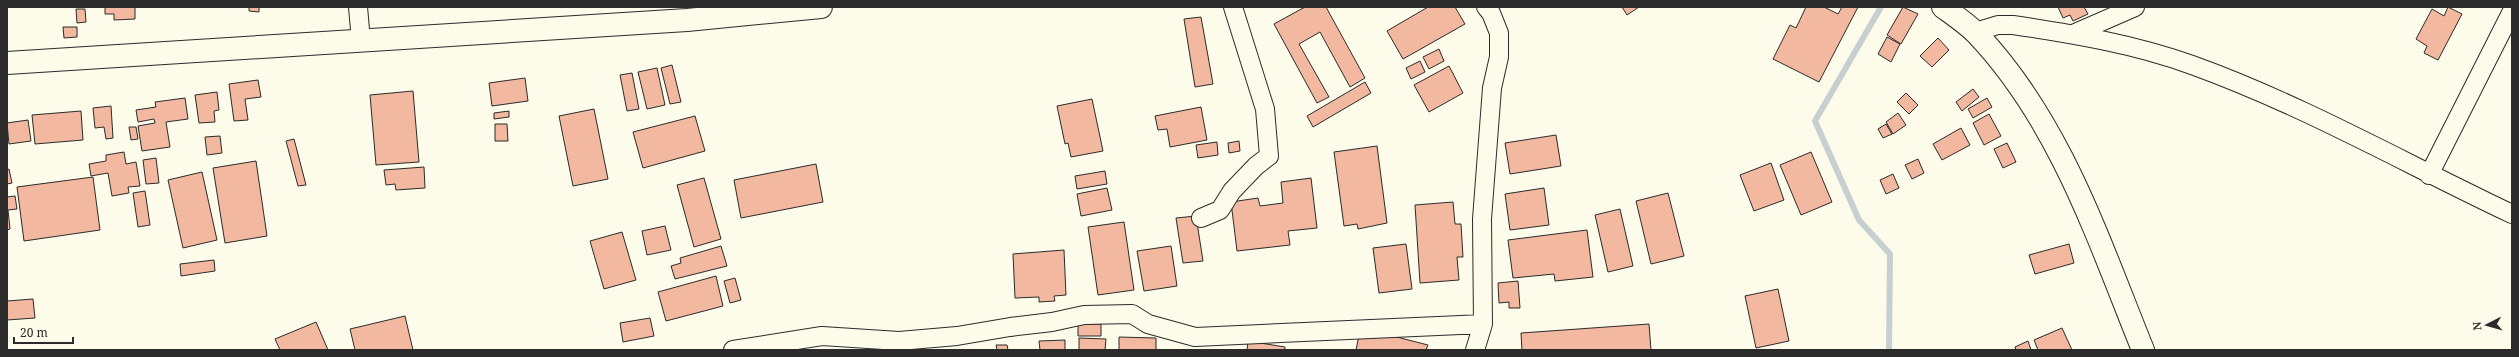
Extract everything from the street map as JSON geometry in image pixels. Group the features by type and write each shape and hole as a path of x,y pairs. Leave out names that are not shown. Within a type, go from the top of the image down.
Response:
{"main road":[{"path":"7,63 687,20 821,7"},
{"path":"1943,7 1975,32 2021,87 2047,127 2085,204 2143,350"}],"street":[{"path":"358,7 361,41"},
{"path":"1201,218 1220,210 1232,191 1256,166 1269,156 1265,109 1233,7"},
{"path":"1475,350 1483,324 1482,219 1492,88 1499,57 1499,33 1491,13 1486,7"},
{"path":"2073,34 2136,7"},
{"path":"2429,174 2512,11"},
{"path":"1975,32 1998,25 2013,24 2102,39 2191,64 2280,100 2512,214"},
{"path":"733,350 822,336 899,341 957,336 1052,322 1084,315 1132,314 1148,324 1200,344 1483,324"}],"building":[{"path":"105,7 135,7 135,19 114,20 114,14 105,14"},
{"path":"249,7 259,7 259,12 249,11"},
{"path":"1305,7 1326,7 1365,78 1350,87 1320,32 1299,44 1329,97 1317,103 1274,24"},
{"path":"1428,7 1455,7 1465,24 1403,59 1387,31"},
{"path":"1622,7 1639,7 1627,15"},
{"path":"1806,7 1824,7 1838,14 1842,7 1858,7 1819,82 1773,59 1790,25 1796,28"},
{"path":"1903,7 1918,14 1901,44 1887,35"},
{"path":"2058,7 2084,7 2088,14 2073,21 2070,15 2063,18"},
{"path":"2448,7 2462,14 2438,60 2424,53 2427,46 2416,39 2432,9 2444,16"},
{"path":"76,9 85,9 86,22 77,23"},
{"path":"1201,17 1213,84 1195,87 1184,19"},
{"path":"63,27 77,27 77,37 64,38"},
{"path":"1887,37 1900,44 1891,62 1878,54"},
{"path":"1938,38 1949,50 1932,67 1920,56"},
{"path":"1439,49 1444,61 1429,69 1423,57"},
{"path":"1420,61 1425,72 1411,79 1406,68"},
{"path":"672,65 681,102 670,104 661,68"},
{"path":"1449,66 1463,93 1429,112 1414,85"},
{"path":"657,68 665,105 647,109 638,72"},
{"path":"632,73 639,109 627,111 620,75"},
{"path":"525,78 528,101 492,106 489,83"},
{"path":"258,80 261,97 245,99 248,120 234,121 229,84"},
{"path":"1365,82 1371,93 1313,127 1307,116"},
{"path":"1973,89 1979,97 1962,111 1956,102"},
{"path":"413,91 419,162 376,165 370,95"},
{"path":"217,92 219,110 214,111 215,122 199,123 195,95"},
{"path":"1906,93 1918,105 1909,114 1897,102"},
{"path":"185,98 188,119 166,122 170,147 142,151 138,126 155,123 154,119 138,122 136,110 156,107 155,102"},
{"path":"1987,98 1992,107 1973,118 1968,109"},
{"path":"1092,99 1103,151 1071,157 1068,143 1065,144 1057,106"},
{"path":"111,106 113,138 106,139 104,127 95,128 93,108"},
{"path":"1201,107 1207,140 1170,147 1167,129 1158,130 1155,116"},
{"path":"594,109 608,179 573,186 559,116"},
{"path":"81,111 83,140 35,144 32,115"},
{"path":"509,111 509,117 494,119 494,113"},
{"path":"1898,113 1906,125 1893,134 1886,122"},
{"path":"1989,114 2001,136 1984,145 1973,123"},
{"path":"695,116 705,151 643,168 633,132"},
{"path":"28,120 31,141 9,144 7,123"},
{"path":"495,124 507,124 508,141 495,141"},
{"path":"1886,124 1892,134 1883,138 1878,129"},
{"path":"129,127 136,127 138,139 131,140"},
{"path":"1961,128 1970,145 1942,160 1933,144"},
{"path":"1556,135 1561,166 1510,174 1505,143"},
{"path":"220,136 222,153 207,155 205,137"},
{"path":"294,139 306,185 298,186 286,141"},
{"path":"1239,141 1240,151 1229,153 1228,143"},
{"path":"1217,142 1218,155 1198,158 1196,145"},
{"path":"2007,143 2016,162 2003,168 1994,149"},
{"path":"1377,146 1387,223 1358,229 1357,224 1344,226 1334,152"},
{"path":"124,152 126,164 136,162 140,186 128,187 129,193 112,196 108,173 91,176 89,164 106,161 106,155"},
{"path":"1811,152 1832,202 1801,215 1780,165"},
{"path":"156,158 159,183 146,184 143,160"},
{"path":"1918,159 1924,173 1912,179 1905,165"},
{"path":"256,161 267,236 225,243 213,168"},
{"path":"1771,163 1784,200 1754,211 1740,175"},
{"path":"816,164 823,202 741,218 734,180"},
{"path":"424,167 425,188 396,190 395,184 386,185 384,170"},
{"path":"9,169 12,183 7,184 7,170"},
{"path":"1105,171 1107,184 1077,189 1075,176"},
{"path":"202,172 217,240 183,248 168,180"},
{"path":"1893,174 1899,188 1886,194 1880,180"},
{"path":"93,177 100,230 24,241 17,187"},
{"path":"704,178 721,239 694,247 677,185"},
{"path":"1311,178 1317,228 1288,231 1290,245 1237,251 1231,202 1258,198 1260,206 1283,203 1281,182"},
{"path":"1107,188 1112,210 1081,216 1077,194"},
{"path":"1544,188 1549,225 1510,230 1505,194"},
{"path":"145,191 150,225 138,227 133,193"},
{"path":"1668,193 1684,256 1651,264 1636,201"},
{"path":"15,196 17,209 8,210 10,229 7,230 7,197"},
{"path":"1453,202 1455,224 1461,224 1463,257 1457,257 1459,280 1420,283 1415,205"},
{"path":"1620,209 1633,266 1608,272 1595,215"},
{"path":"1196,216 1203,261 1183,263 1176,218"},
{"path":"1124,222 1134,290 1098,295 1088,227"},
{"path":"665,226 671,250 647,255 642,231"},
{"path":"1587,230 1593,277 1555,281 1554,274 1513,278 1508,240"},
{"path":"622,232 636,280 604,289 590,241"},
{"path":"1406,244 1412,289 1379,293 1373,248"},
{"path":"2069,244 2074,263 2035,274 2029,255"},
{"path":"721,246 727,266 675,279 671,266 681,263 680,258"},
{"path":"1171,246 1177,286 1144,291 1137,251"},
{"path":"1064,250 1066,295 1054,296 1055,301 1039,302 1039,297 1015,298 1013,254"},
{"path":"214,260 215,271 181,276 180,264"},
{"path":"716,276 723,306 666,321 658,292"},
{"path":"735,278 741,300 730,303 724,281"},
{"path":"1518,281 1520,308 1509,308 1509,302 1499,303 1498,283"},
{"path":"1778,289 1789,341 1756,348 1745,296"},
{"path":"33,299 35,318 7,320 7,301"},
{"path":"405,316 413,350 355,350 350,329"},
{"path":"650,318 654,336 623,342 620,323"},
{"path":"316,322 328,350 280,350 275,339"},
{"path":"1078,324 1101,324 1101,336 1078,336"},
{"path":"1649,324 1651,350 1522,350 1521,333"},
{"path":"2062,328 2072,350 2038,350 2034,340"},
{"path":"1377,332 1428,345 1426,350 1356,350 1359,335 1376,338"},
{"path":"1119,337 1156,338 1156,350 1119,350"},
{"path":"1079,338 1106,339 1105,350 1079,350"},
{"path":"1065,340 1065,350 1040,350 1039,341"},
{"path":"1248,341 1285,347 1285,350 1247,350"},
{"path":"2028,341 2031,350 2016,350 2015,347"},
{"path":"996,345 1007,345 1008,350 997,350"}],"waterway":[{"path":"1881,7 1815,121 1859,220 1890,254 1889,350"}]}
